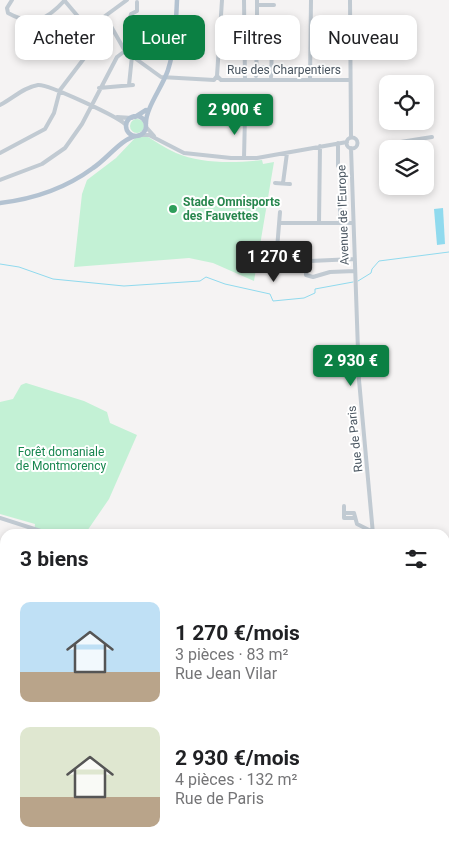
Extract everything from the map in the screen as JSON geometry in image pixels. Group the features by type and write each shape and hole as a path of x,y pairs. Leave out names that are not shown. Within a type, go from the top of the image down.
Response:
{"main road":[{"path":"0,203 34,197 71,182 99,164 121,144 138,136 146,126 147,113 164,78 173,47 177,10 176,0"},
{"path":"121,144 133,117 146,111 164,78"},
{"path":"133,117 143,119 146,126"},
{"path":"127,128 138,136"}],"street":[{"path":"12,0 7,8 8,12 15,15"},
{"path":"47,15 65,0 77,15"},
{"path":"104,15 127,0"},
{"path":"220,15 222,0"},
{"path":"244,0 245,15"},
{"path":"310,80 311,0"},
{"path":"138,136 145,134 156,138 184,153 210,157 244,158 287,153 347,142 351,137 350,0"},
{"path":"131,15 136,11 137,2"},
{"path":"257,3 274,5"},
{"path":"113,30 123,47"},
{"path":"0,180 23,173 55,156 69,142 117,57 123,52"},
{"path":"0,153 43,131 52,119 59,92 83,60"},
{"path":"99,88 131,85 132,60"},
{"path":"138,60 164,78"},
{"path":"217,76 218,60"},
{"path":"245,60 245,80"},
{"path":"256,60 256,76"},
{"path":"271,60 271,77"},
{"path":"256,67 271,68"},
{"name":"Rue des Charpentiers","path":"164,78 214,80 217,76 221,80 350,80"},
{"path":"0,105 37,85 44,85 115,116 133,117"},
{"path":"228,115 258,115"},
{"path":"244,158 245,115"},
{"path":"115,116 127,128"},
{"path":"146,126 156,138"},
{"name":"Avenue de l'Europe","path":"351,137 357,142 356,146 351,148 354,270 356,282"},
{"path":"413,140 432,137"},
{"path":"347,142 351,148"},
{"path":"338,143 338,166"},
{"path":"318,223 320,146"},
{"path":"283,183 287,153"},
{"path":"276,183 290,184"},
{"path":"340,203 340,223"},
{"path":"277,249 272,252 270,268 276,273 281,268 282,255 277,249 280,212"},
{"path":"280,223 353,223"},
{"path":"354,259 310,261 306,263 306,276 313,277 330,272 354,270"},
{"name":"Rue de Paris","path":"356,282 360,380 373,529"},
{"path":"344,506 344,518 355,518 357,524 366,529"},
{"path":"0,518 34,529"}],"green space":[{"path":"134,119 140,119 144,126 140,133 134,133 130,129 130,123"},
{"name":"Stade Omnisports des Fauvettes","path":"145,135 164,147 186,157 207,161 241,162 262,160 263,164 274,162 254,281 213,263 189,258 74,267 82,194 87,180 116,158 135,138"},
{"name":"Forêt domaniale de Montmorency","path":"26,383 84,401 107,412 110,423 137,435 109,499 88,529 34,529 35,524 0,514 0,402 13,399 21,385"}],"water":[{"path":"443,208 445,244 437,245 434,209"}],"waterway":[{"path":"358,281 371,273 379,261 449,252"},
{"path":"0,264 19,267 53,279 124,286 200,281 206,277 225,284 270,294 273,301 304,298 315,293 315,289 353,282"}],"place":[{"name":"Stade Omnisports des Fauvettes","path":"173,209"}]}
